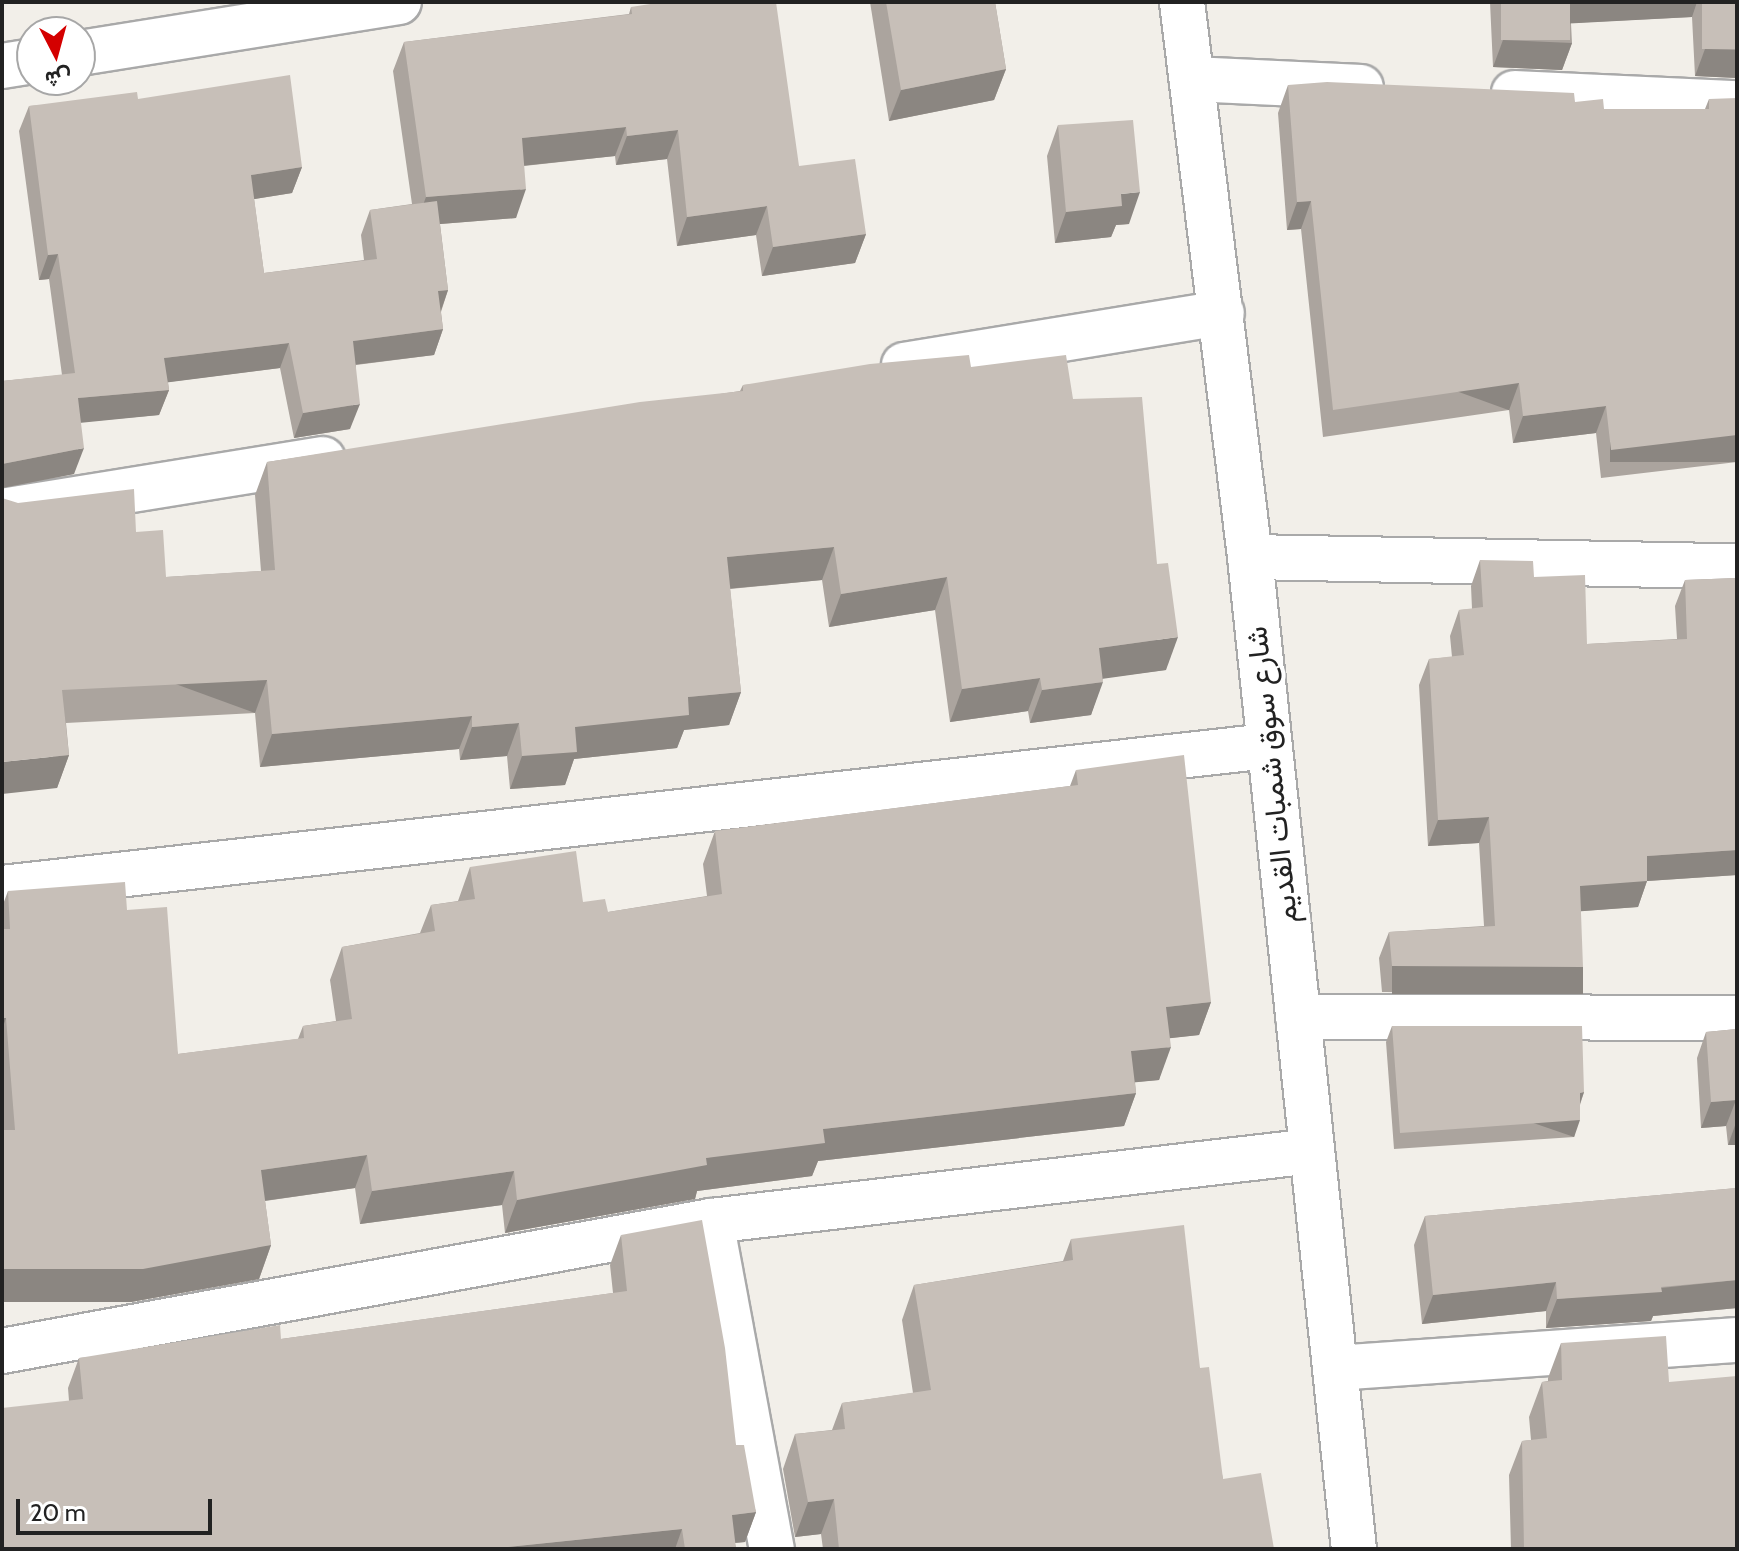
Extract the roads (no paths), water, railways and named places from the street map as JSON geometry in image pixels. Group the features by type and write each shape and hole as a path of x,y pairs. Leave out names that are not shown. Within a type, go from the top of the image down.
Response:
{"street":[{"path":"96,50 399,2"},
{"name":"شارع سوق شمبات القديم","path":"1182,2 1250,557 1354,1549"},
{"path":"1192,79 1394,88"},
{"path":"1472,92 1737,103"},
{"path":"862,372 1222,313"},
{"path":"2,511 362,453"},
{"path":"1250,557 1737,566"},
{"path":"2,888 1268,746"},
{"path":"1298,1017 1737,1018"},
{"path":"2,1351 711,1221 1312,1151"},
{"path":"711,1221 772,1549"},
{"path":"1336,1368 1737,1340"}]}
